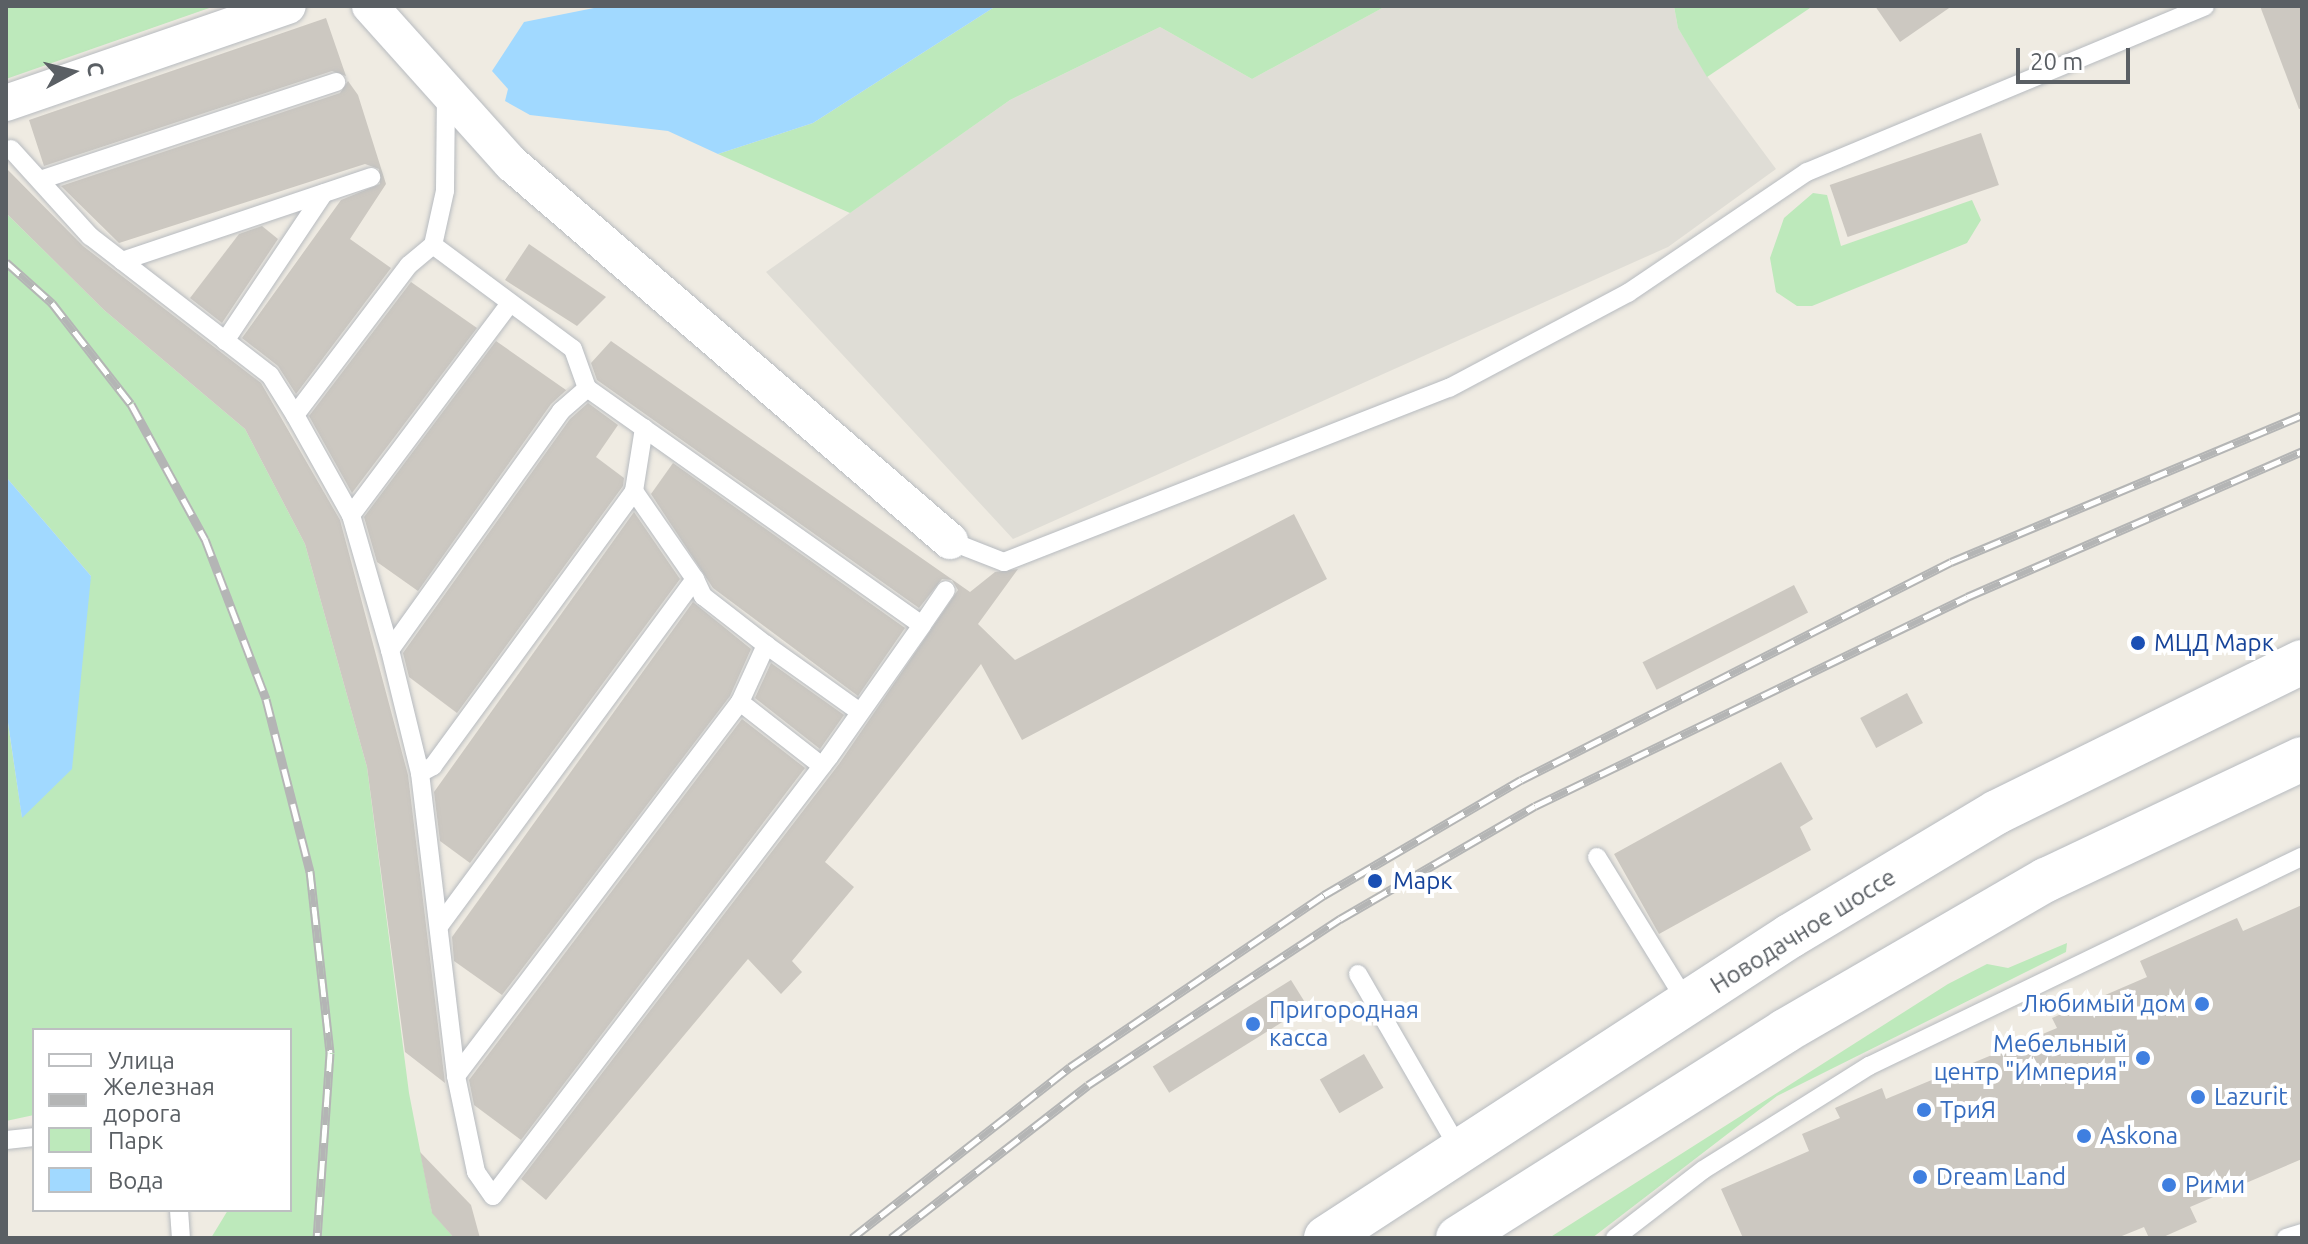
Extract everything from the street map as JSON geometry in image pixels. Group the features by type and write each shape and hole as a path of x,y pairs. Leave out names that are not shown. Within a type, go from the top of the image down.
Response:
{"main road":[{"name":"Новодачное шоссе","path":"1326,1238 1687,1003 1997,812 2302,662"},
{"path":"1458,1238 1785,1031 2046,880 2302,759"}],"street":[{"path":"6,103 288,6"},
{"path":"370,6 512,164 950,541"}],"lane":[{"path":"950,541 1004,562 1449,388 1628,293 1807,172 2205,6"},
{"path":"40,180 336,82"},
{"path":"295,415 409,265 433,245 445,191 446,88"},
{"path":"11,149 122,261 270,375 351,515 390,650 420,773 456,1076 476,1172 493,1196 822,766 946,590"},
{"path":"122,261 371,177"},
{"path":"225,341 324,193"},
{"path":"433,245 573,349 587,388 922,625"},
{"path":"351,515 510,303"},
{"path":"390,650 561,411 587,388"},
{"path":"420,773 433,766 634,491 644,428"},
{"path":"634,491 695,579 703,596 860,712"},
{"path":"439,926 695,579"},
{"path":"456,1076 740,702 766,645"},
{"path":"740,702 822,766"},
{"path":"1597,857 1687,1003"},
{"path":"1615,1238 1703,1170 1869,1066 2302,857"},
{"path":"1358,974 1459,1149"},
{"path":"6,1140 32,1137"},
{"path":"179,1212 181,1238"},
{"path":"2286,1238 2302,1233"}],"shaded area":[{"path":"1386,6 1674,6 1678,28 1707,76 1776,169 1668,247 1013,539 766,272 1010,100 1160,27 1252,79"}],"green space":[{"path":"6,6 215,6 6,79"},
{"path":"996,6 1386,6 1252,79 1160,27 1010,100 850,213 718,154 813,123"},
{"path":"1674,6 1813,6 1707,77 1678,28"},
{"path":"1813,193 1827,195 1841,246 1972,200 1981,220 1967,243 1812,306 1797,306 1776,292 1770,258 1784,218"},
{"path":"6,213 104,310 245,429 305,544 367,767 409,1093 432,1212 454,1238 211,1238 227,1212 292,1212 292,1028 32,1028 32,1115 6,1121 6,710 22,817 91,576 6,477"},
{"path":"2067,943 2066,952 1777,1096 1592,1238 1549,1238 1948,984 1987,964 2008,968"}],"water":[{"path":"604,6 996,6 813,123 718,154 668,131 530,115 505,101 508,89 492,71 524,22"},
{"path":"6,477 91,576 72,769 22,818 6,709"}],"building":[{"path":"1875,6 1952,6 1900,42"},
{"path":"2260,6 2302,6 2302,108 2299,109"},
{"path":"326,18 346,76 332,71 44,166 29,120"},
{"path":"348,81 358,95 386,184 350,239 391,268 296,394 278,366 242,338 341,200 380,184 379,169 365,164 119,243 61,186 340,93"},
{"path":"1981,133 1999,185 1848,237 1830,185"},
{"path":"6,168 83,246 261,383 340,520 408,775 445,1083 405,1052 367,767 305,544 245,429 104,310 6,213"},
{"path":"262,226 278,239 222,323 190,298 239,234"},
{"path":"529,244 606,297 577,326 505,280"},
{"path":"411,282 477,328 352,493 309,416"},
{"path":"496,341 566,390 573,384 551,404 418,591 377,562 364,517"},
{"path":"611,341 970,592 995,572 1018,569 978,624 1015,660 1294,514 1327,579 1022,740 981,664 825,862 854,887 792,961 802,972 781,994 748,959 546,1200 521,1179 839,764 958,590 952,580 942,579 919,608 597,380 591,363"},
{"path":"588,403 618,425 596,457 624,478 623,486 457,713 409,677 403,653 570,419"},
{"path":"673,463 905,628 858,696 713,588 651,494"},
{"path":"634,512 680,579 470,863 440,841 434,792"},
{"path":"1794,585 1808,613 1657,690 1643,662"},
{"path":"693,602 751,649 730,696 502,995 454,961 452,937"},
{"path":"771,663 844,715 820,749 755,698"},
{"path":"1907,693 1923,723 1876,748 1860,718"},
{"path":"742,719 805,768 521,1140 474,1105 469,1080"},
{"path":"1781,762 1813,819 1800,827 1811,850 1659,934 1614,854"},
{"name":"Мебельный центр \"Империя\"","path":"2302,905 2302,1159 2190,1207 2197,1222 2161,1238 2149,1238 2144,1227 2117,1238 1743,1238 1721,1189 1809,1151 1802,1134 1840,1118 1835,1108 1882,1088 1886,1099 2057,1028 2052,1018 2147,977 2140,961 2237,918 2243,931"},
{"path":"1291,980 1307,1006 1169,1093 1153,1066"},
{"path":"1364,1054 1384,1088 1339,1113 1320,1080"},
{"path":"420,1152 471,1205 480,1238 454,1238 432,1213"}],"railway":[{"path":"6,262 52,303 131,404 205,539 266,699 310,871 330,1053 317,1238"},
{"path":"852,1238 1070,1067 1324,895 1521,780 1951,562 2302,415"},
{"path":"891,1238 1088,1085 1340,919 1535,806 1967,597 2302,451"}],"place":[{"name":"МЦД Марк","path":"2138,643"},
{"name":"Марк","path":"1375,881"},
{"name":"Любимый дом","path":"2202,1004"},
{"name":"Пригородная касса","path":"1253,1024"},
{"name":"Мебельный центр \"Империя\"","path":"2143,1058"},
{"name":"Lazurit","path":"2198,1097"},
{"name":"ТриЯ","path":"1924,1110"},
{"name":"Askona","path":"2084,1136"},
{"name":"Dream Land","path":"1920,1177"},
{"name":"Рими","path":"2169,1185"}]}
